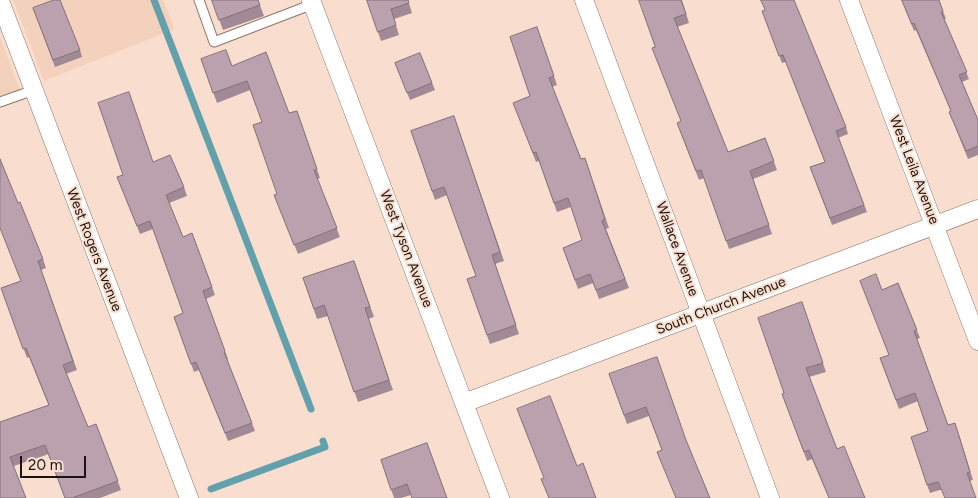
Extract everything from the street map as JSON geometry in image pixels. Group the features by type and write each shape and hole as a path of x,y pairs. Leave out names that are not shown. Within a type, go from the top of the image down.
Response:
{"street":[{"name":"Wallace Avenue","path":"584,0 770,498"},
{"name":"West Leila Avenue","path":"849,0 978,341"},
{"name":"West Rogers Avenue","path":"0,1 189,498"},
{"name":"West Tyson Avenue","path":"312,2 500,498"},
{"name":"South Church Avenue","path":"464,403 978,208"}],"lane":[{"path":"199,0 214,42 312,2"},
{"path":"0,102 34,90"}],"shaded area":[{"path":"13,0 163,0 175,29 44,81"},
{"path":"0,37 20,90 0,98"}],"building":[{"path":"54,0 60,0 80,50 53,60 33,8"},
{"path":"212,0 258,0 260,5 219,20"},
{"path":"367,0 408,0 409,3 391,9 396,25 378,32"},
{"path":"639,0 681,0 686,14 674,18 728,152 765,138 774,161 750,171 769,225 726,241 701,170 696,171 677,123 681,121 652,48 655,47"},
{"path":"761,0 794,0 846,127 836,131 864,205 830,218 810,167 825,162 783,55 779,56 762,11 765,10"},
{"path":"902,0 939,0 943,11 941,12 967,72 959,75 978,120 978,146 966,151 914,23 912,24"},
{"path":"537,27 554,76 549,78 581,159 585,158 605,219 602,221 625,279 596,290 590,274 575,280 563,248 582,240 568,198 554,203 536,152 533,153 513,103 530,96 510,37"},
{"path":"226,50 232,66 266,52 289,113 297,111 317,169 314,170 337,228 294,245 274,195 277,194 253,125 262,122 247,81 213,93 201,59"},
{"path":"420,53 432,83 407,93 395,63"},
{"path":"129,92 153,162 170,155 184,187 166,195 183,237 192,233 212,287 203,291 224,352 252,423 225,433 196,362 191,364 174,317 183,313 150,221 137,226 117,177 123,175 98,103"},
{"path":"454,116 500,252 492,255 516,325 487,335 467,279 476,276 444,187 432,191 411,131"},
{"path":"0,159 43,259 38,261 73,361 63,365 88,427 96,424 118,481 72,498 65,498 45,445 10,457 26,498 0,498 0,422 49,405 26,348 23,349 1,288 21,281 0,228"},
{"path":"354,261 370,307 365,308 389,380 354,392 324,305 314,309 303,278"},
{"path":"876,274 882,290 898,283 917,330 914,331 948,425 955,423 970,472 967,473 976,498 945,498 938,482 927,485 911,437 928,431 915,393 896,400 880,358 889,355 860,281"},
{"path":"802,302 823,363 806,368 837,449 844,446 865,498 829,498 809,450 804,452 782,394 784,393 758,318"},
{"path":"657,357 686,440 710,498 676,498 657,452 662,450 646,407 624,415 609,374"},
{"path":"550,396 577,466 583,463 596,498 549,498 541,479 544,478 517,409"},
{"path":"427,443 447,498 412,498 407,484 391,490 381,460"}],"waterway":[{"path":"154,0 311,409"},
{"path":"211,489 325,447 323,441"}]}
